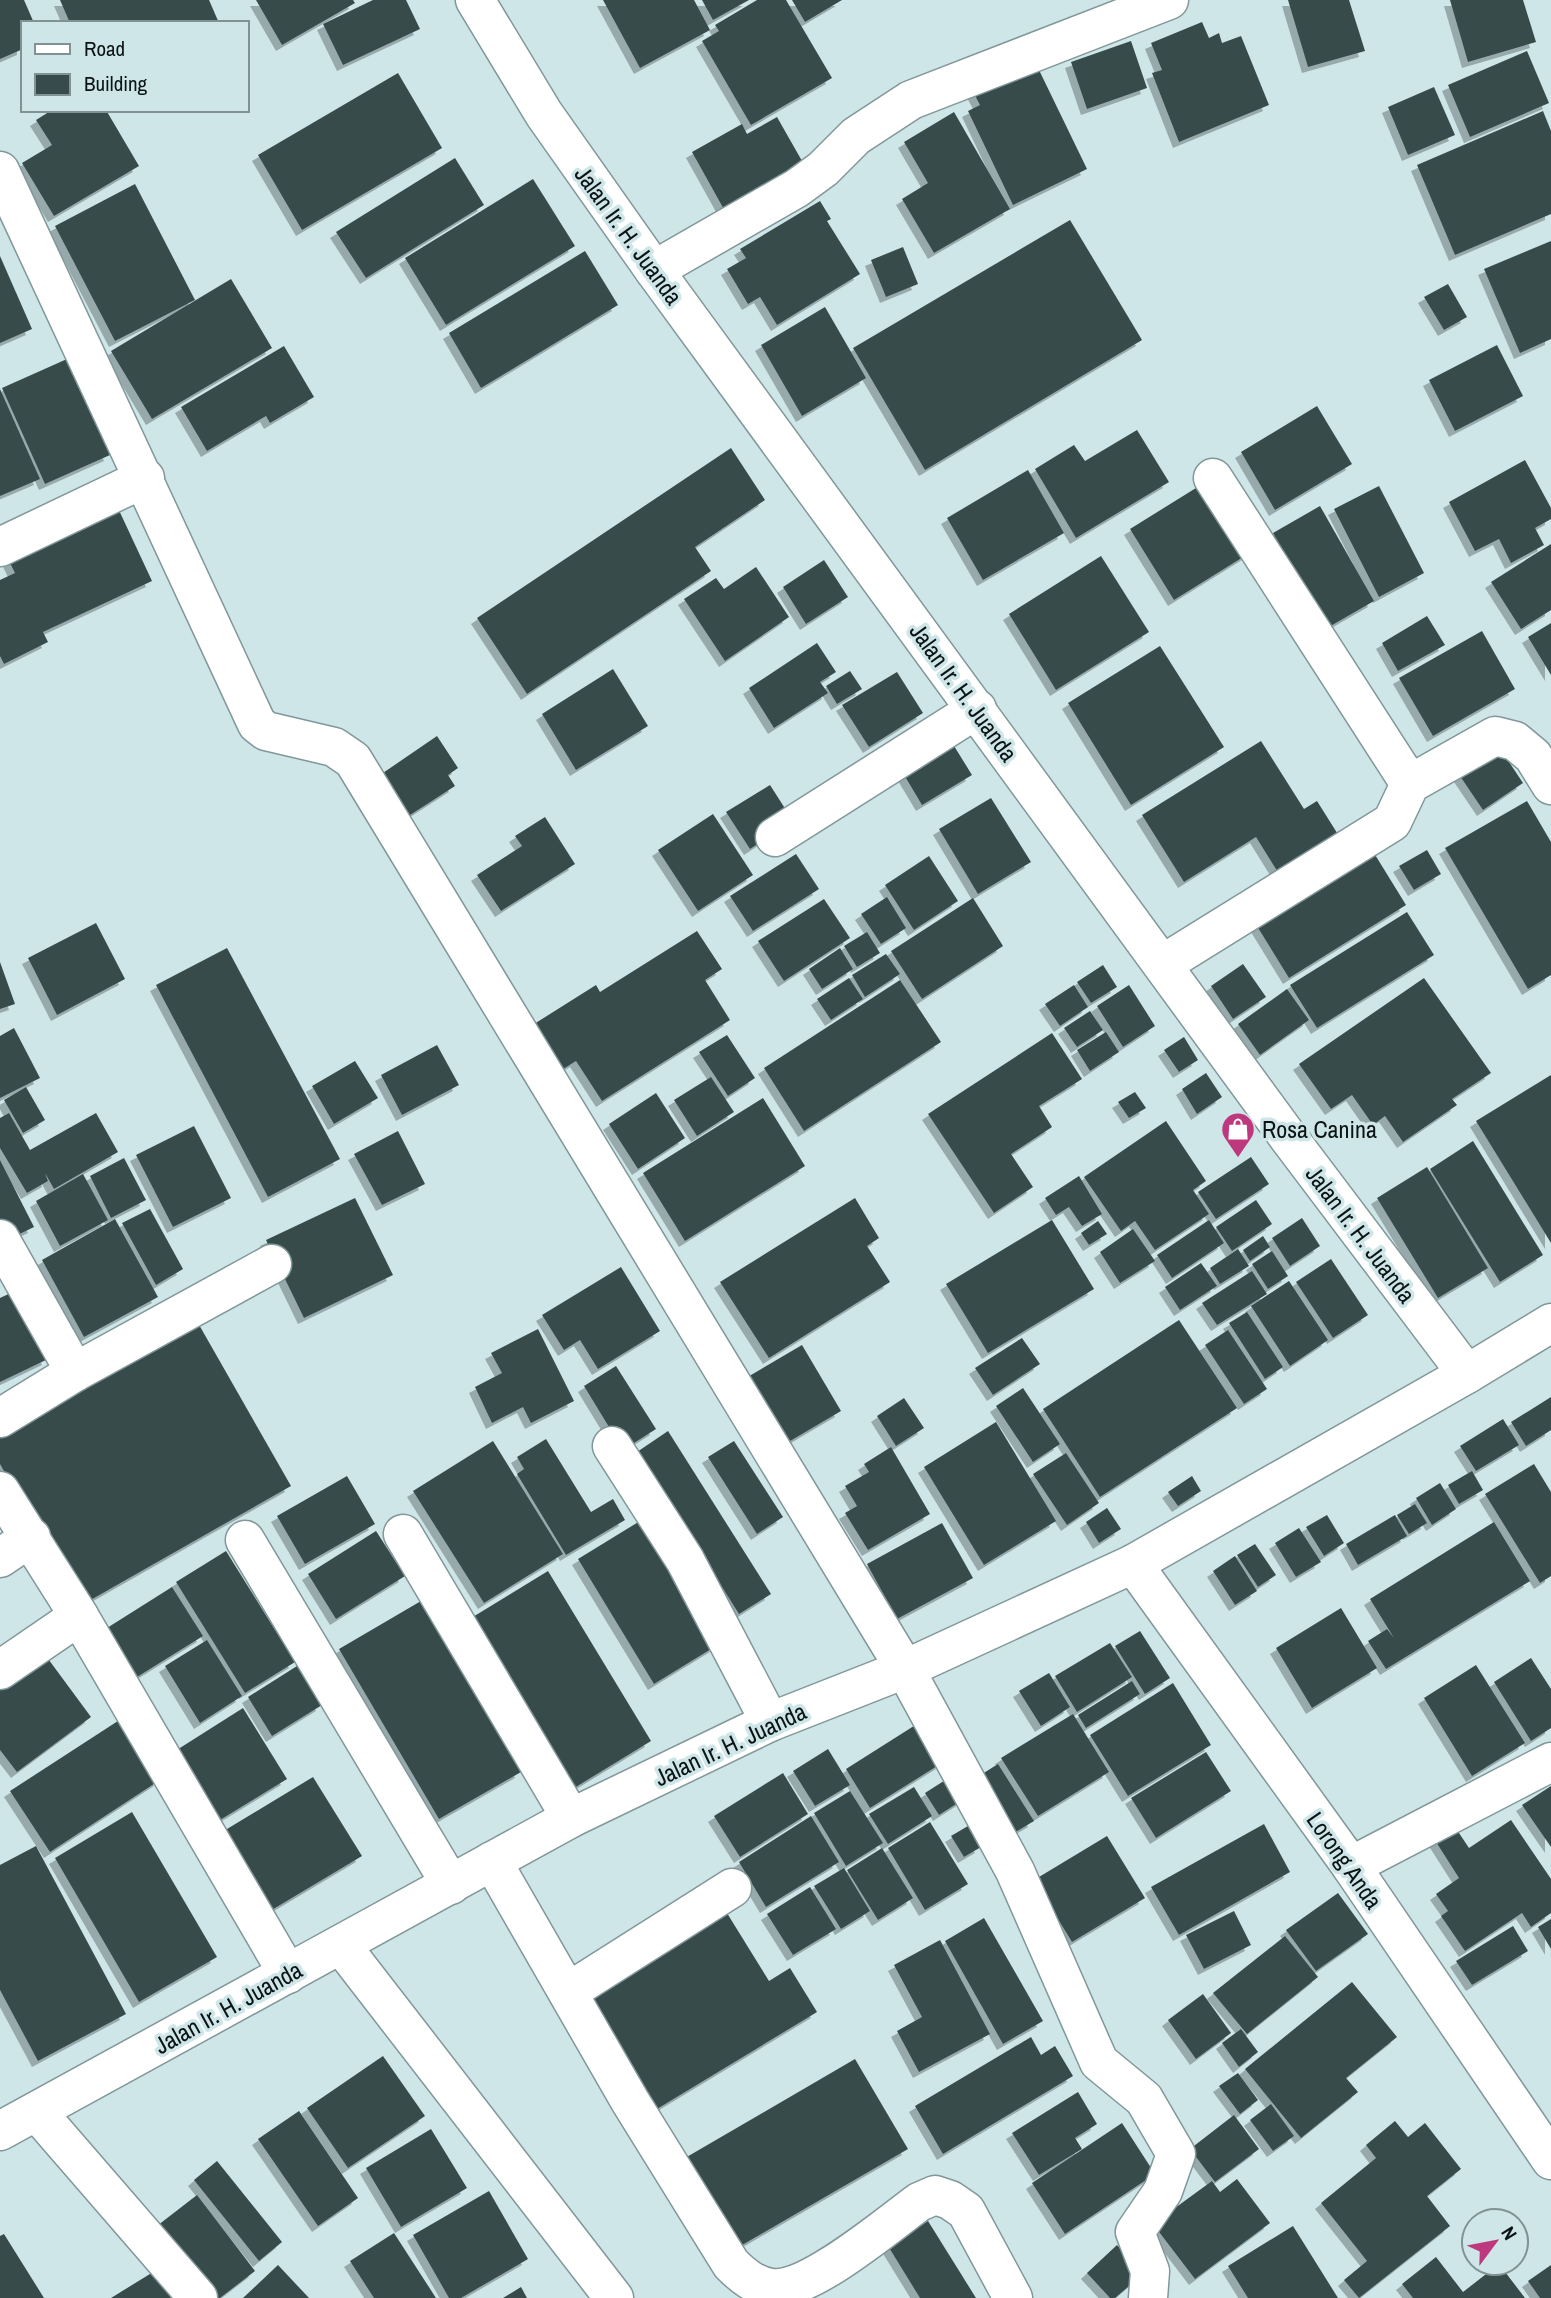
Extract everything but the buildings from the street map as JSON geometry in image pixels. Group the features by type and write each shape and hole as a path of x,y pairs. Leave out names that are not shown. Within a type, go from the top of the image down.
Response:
{"street":[{"name":"Jalan Ir. H. Juanda","path":"475,0 544,114 654,271 1467,1374"},
{"path":"654,271 797,188 823,169 856,136 911,100 1169,0"},
{"path":"0,171 145,478 257,724 266,731 334,747 353,760 905,1669 1015,1871 1099,2062 1144,2099 1176,2154 1163,2191 1135,2232 1150,2271 1147,2298"},
{"path":"0,547 145,478"},
{"path":"1213,478 1410,783"},
{"path":"775,837 977,709"},
{"path":"1163,964 1392,822 1410,783 1495,736 1515,741 1533,756 1551,785"},
{"path":"0,1239 75,1372"},
{"path":"0,1418 75,1372 272,1264"},
{"name":"Jalan Ir. H. Juanda","path":"0,2131 571,1818 770,1722 905,1669 1133,1564 1467,1374 1551,1323"},
{"path":"612,1447 685,1560 770,1722"},
{"path":"0,1491 32,1537 288,1974"},
{"path":"402,1534 571,1818"},
{"path":"0,1558 32,1537"},
{"path":"245,1540 451,1885"},
{"name":"Lorong Anda","path":"1133,1564 1351,1866 1551,2160"},
{"path":"0,1670 79,1616"},
{"path":"1351,1866 1551,1762"},
{"path":"492,1861 630,2101 731,2264 748,2280 774,2289 811,2279 919,2202 935,2195 950,2200 966,2211 1013,2298"},
{"path":"568,1992 732,1888"},
{"path":"341,1945 614,2298"},
{"path":"37,2112 198,2298"}],"place":[{"name":"Rosa Canina","path":"1238,1159"}]}
